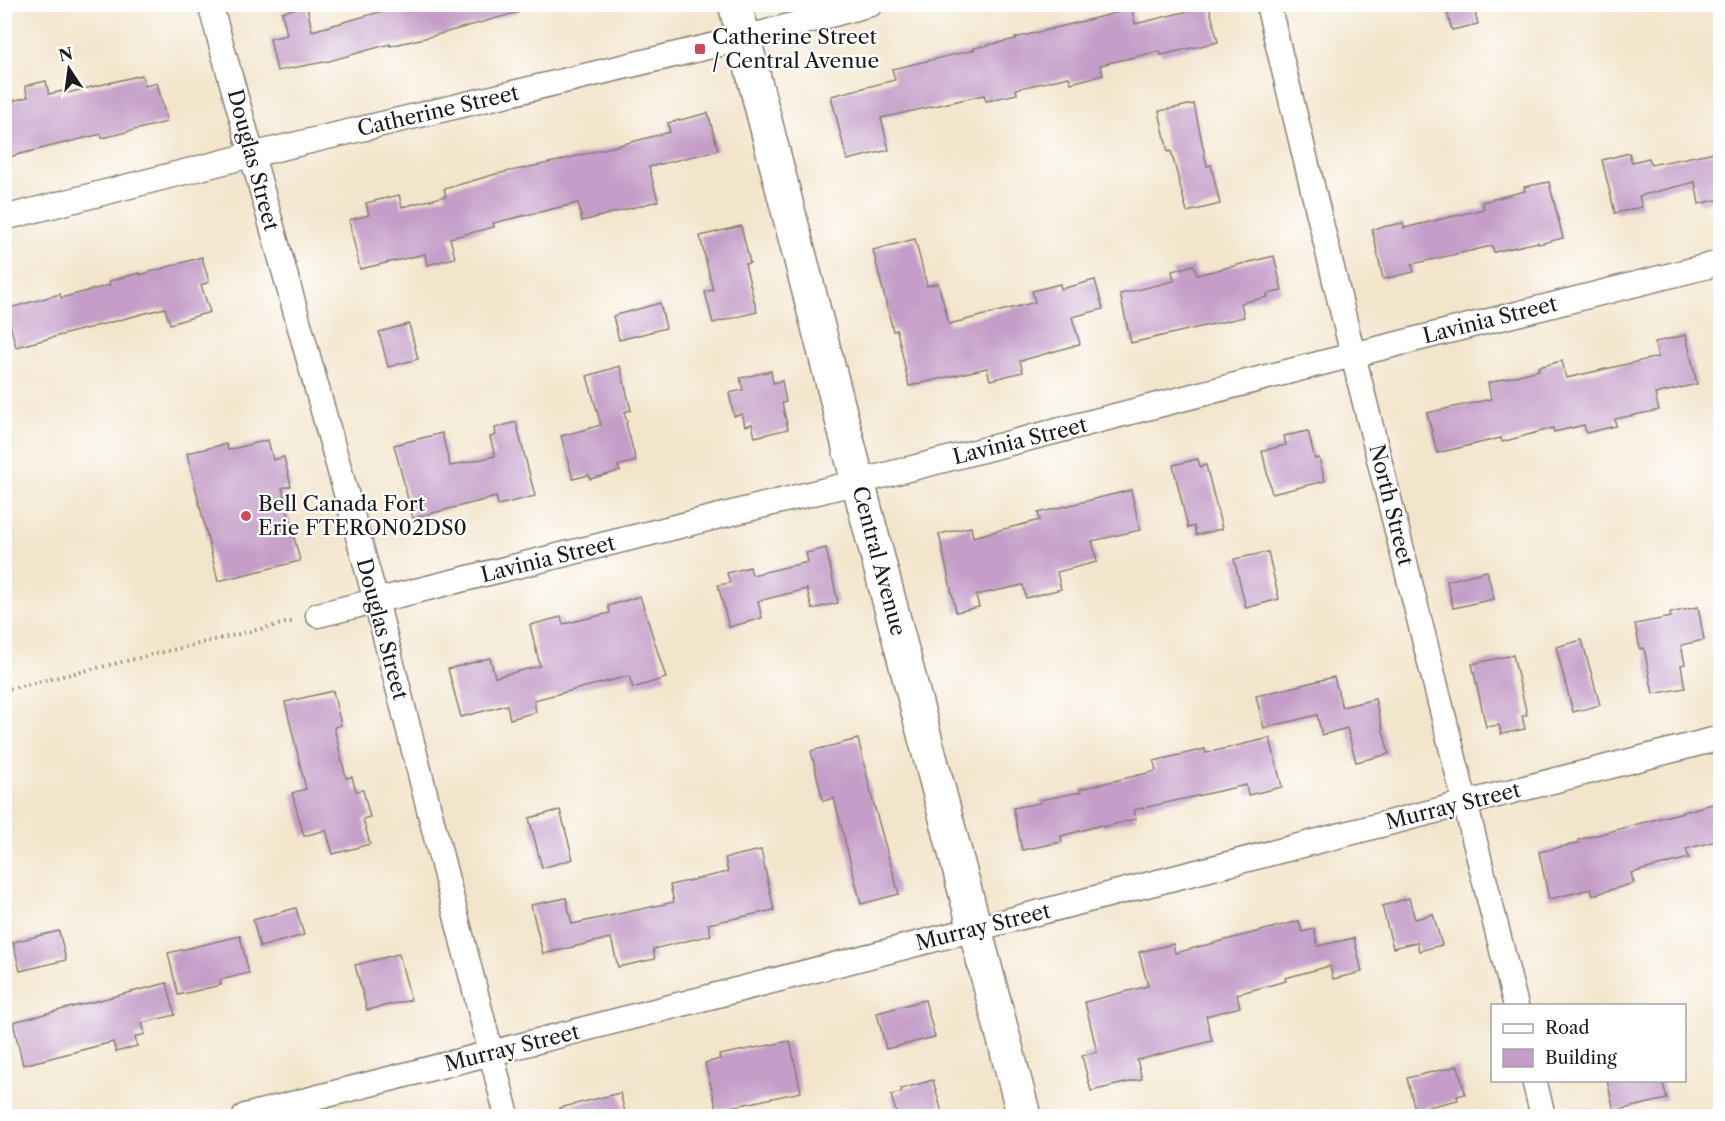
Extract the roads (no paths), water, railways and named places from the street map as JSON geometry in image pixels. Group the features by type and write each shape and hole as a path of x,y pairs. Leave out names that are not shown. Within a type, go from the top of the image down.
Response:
{"main road":[{"name":"Central Avenue","path":"735,4 1024,1116"}],"street":[{"name":"Douglas Street","path":"210,4 376,601 507,1116"},
{"name":"Catherine Street","path":"4,218 251,155 745,38 872,4"},
{"name":"North Street","path":"1268,4 1353,355 1516,1004"},
{"name":"Lavinia Street","path":"318,615 858,483 1720,263"},
{"name":"Murray Street","path":"245,1116 1720,738"},
{"path":"1534,1082 1543,1116"}],"place":[{"name":"Catherine Street / Central Avenue","path":"700,49"},
{"name":"Bell Canada Fort Erie FTERON02DS0","path":"246,516"}]}
